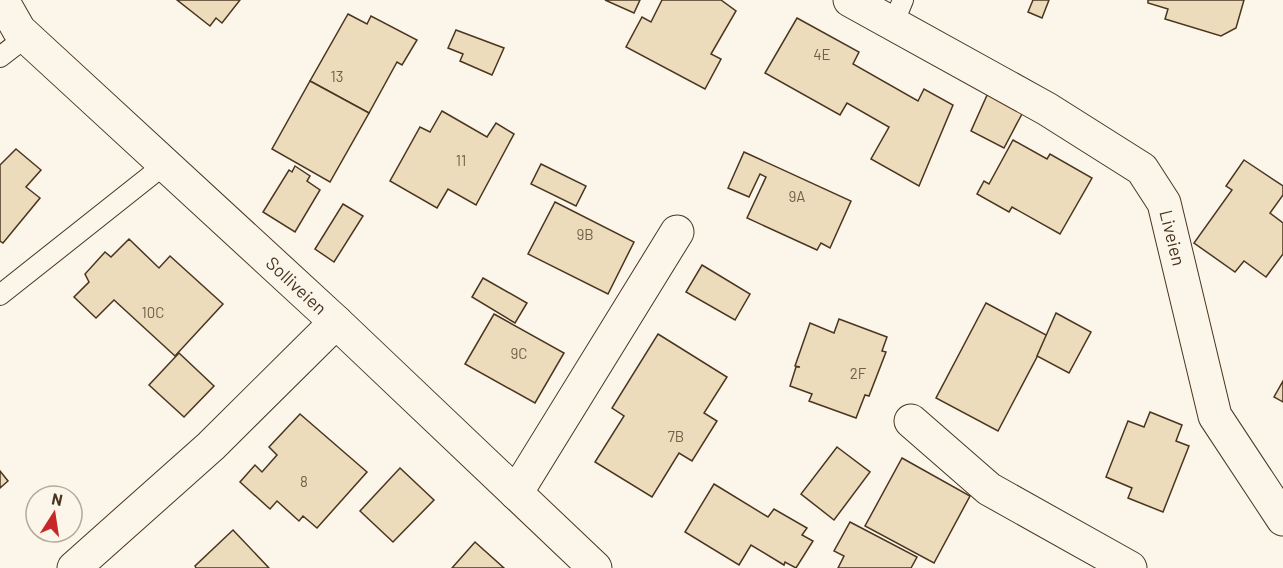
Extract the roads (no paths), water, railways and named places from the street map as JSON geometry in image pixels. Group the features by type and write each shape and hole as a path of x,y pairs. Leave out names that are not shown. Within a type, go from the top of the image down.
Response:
{"street":[{"name":"Solliveien","path":"2,0 19,30 26,37 336,322 595,568"},
{"name":"Liveien","path":"850,0 898,12 1142,169 1164,203 1215,416 1283,519"},
{"path":"516,493 677,232"},
{"path":"74,568 211,446 336,322"},
{"path":"911,421 988,489 1130,568"}],"lane":[{"path":"0,57 26,37"},
{"path":"0,295 164,165"}]}
